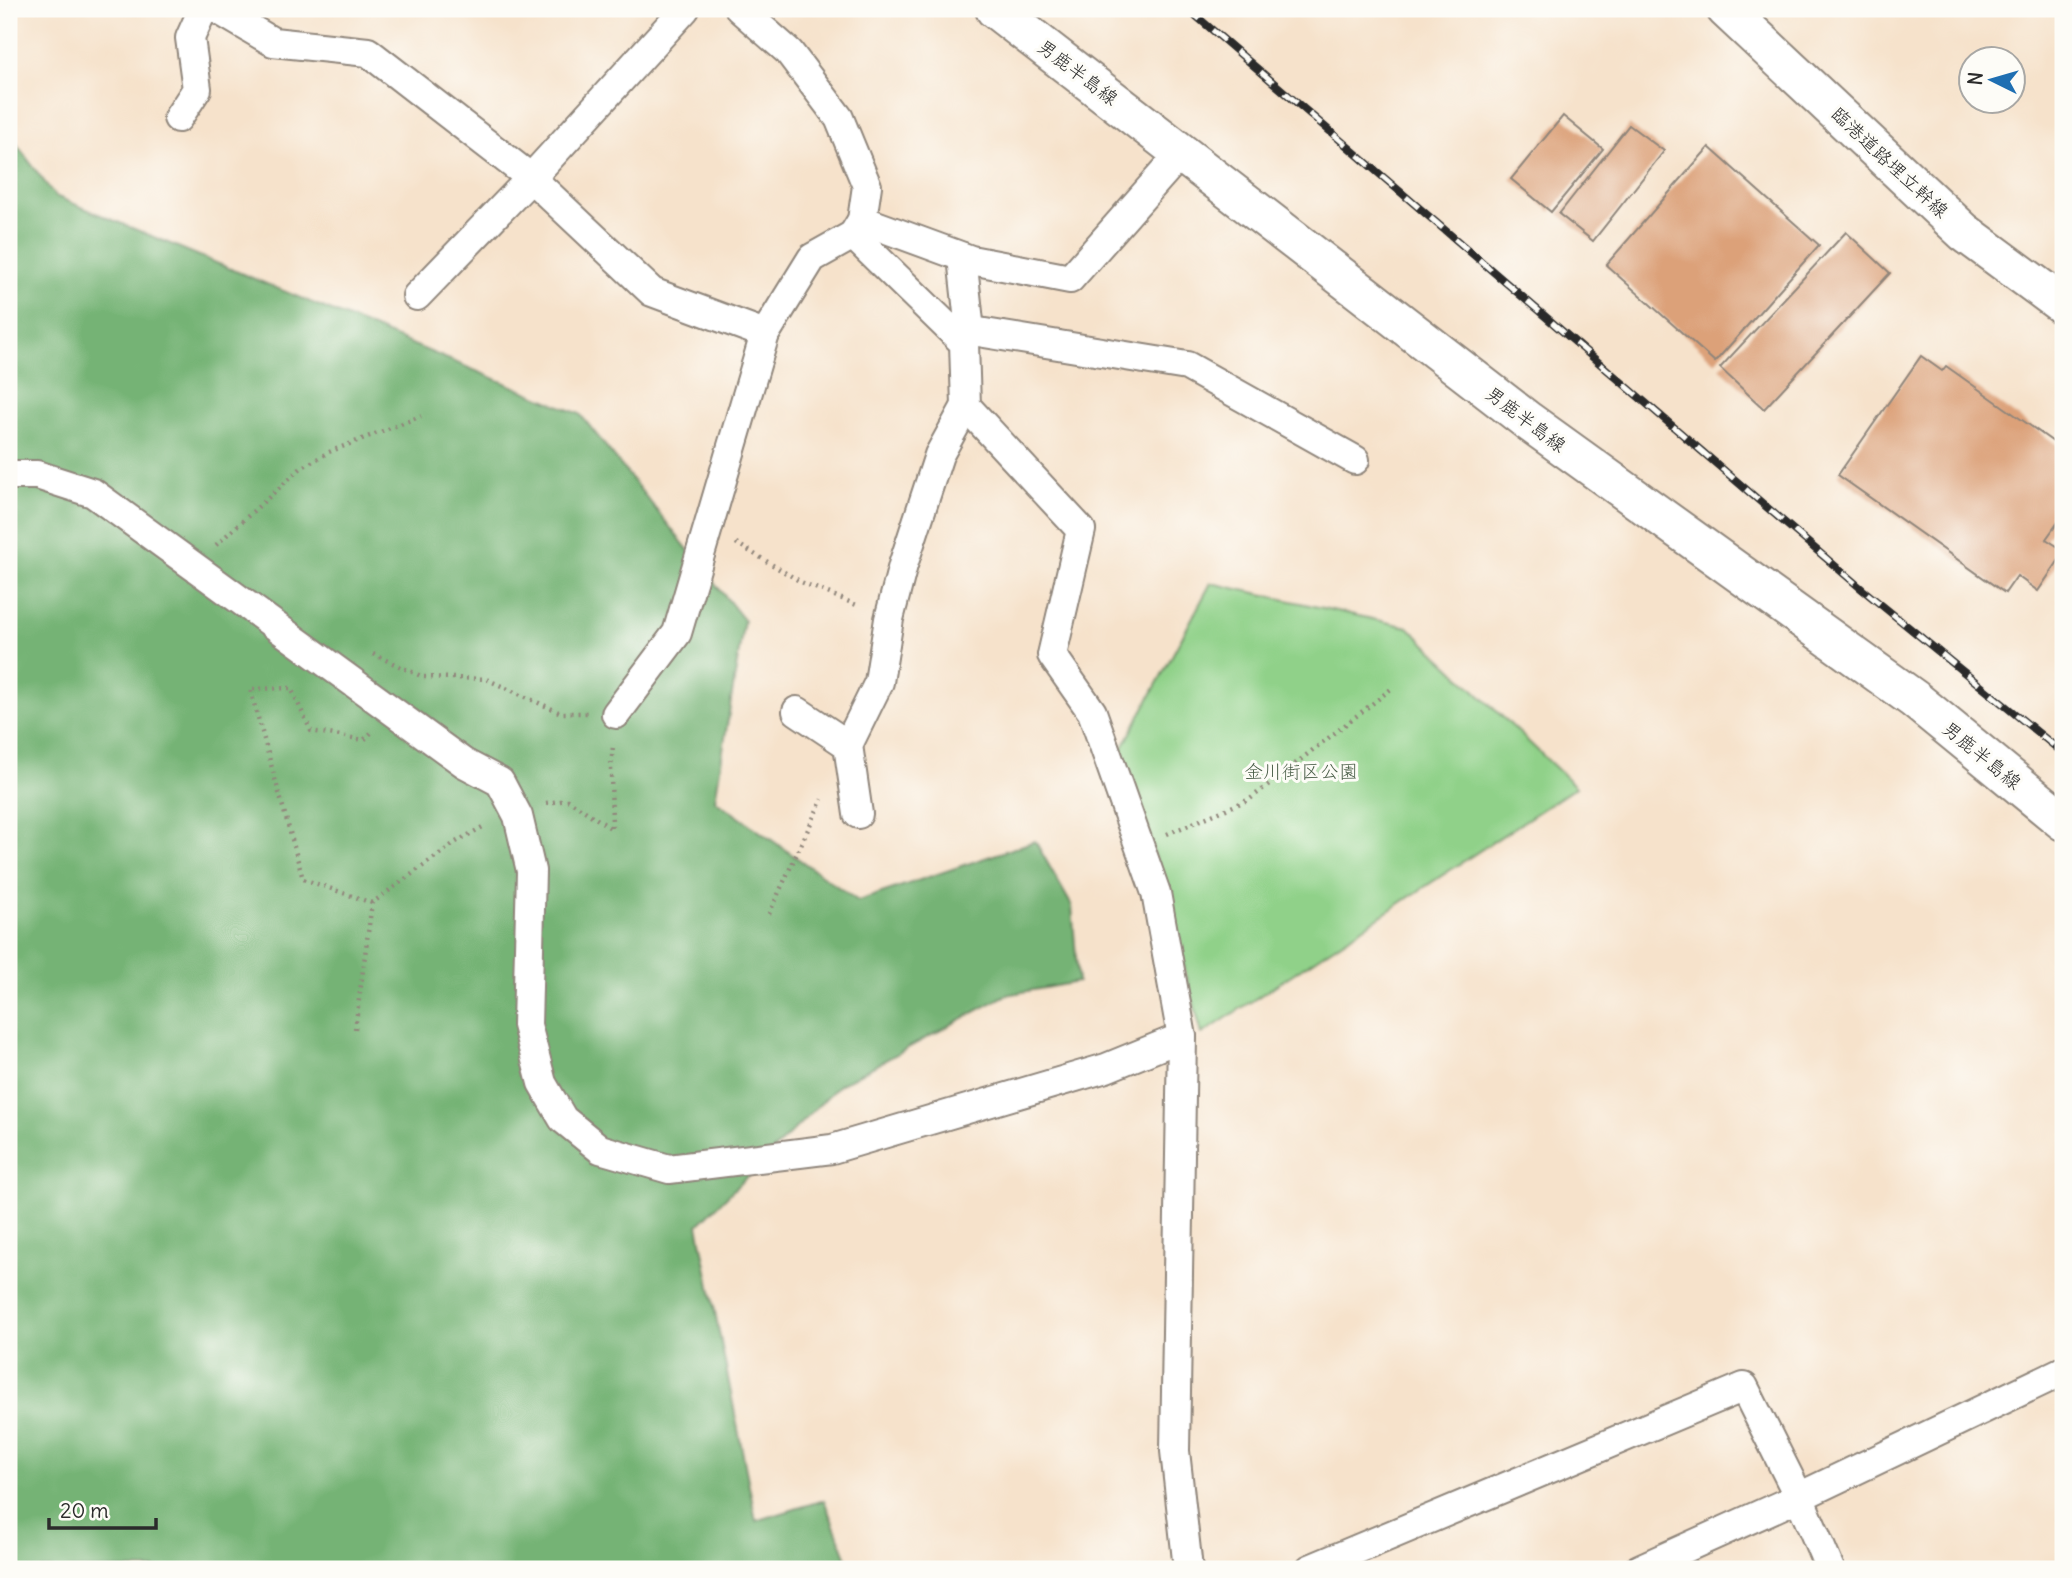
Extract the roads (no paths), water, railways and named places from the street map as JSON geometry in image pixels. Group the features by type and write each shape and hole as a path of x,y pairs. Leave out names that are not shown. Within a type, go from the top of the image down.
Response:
{"main road":[{"name":"男鹿半島線","path":"995,9 1528,421 1914,699 2063,821"},
{"name":"臨港道路埋立幹線","path":"1726,9 1964,232 2063,305"}],"street":[{"path":"178,118 197,89 190,38 203,9"},
{"path":"217,9 273,42 368,52 531,178 652,292 765,334"},
{"path":"417,296 531,178 685,9"},
{"path":"616,714 677,634 765,334 813,258 858,227 867,186 839,118 789,52 740,9"},
{"path":"858,227 962,257 1070,279 1182,152"},
{"path":"858,227 959,329 1187,366 1355,460"},
{"path":"858,814 848,744 879,682 889,619 903,565 939,455 966,406 964,343 959,329 962,257"},
{"path":"966,406 1081,530 1052,655 1092,712 1156,893 1182,1037 1175,1451 1188,1569"},
{"path":"9,475 37,475 93,493 464,763 500,782 518,816 531,871 527,1025 542,1083 563,1119 600,1149 669,1168 832,1149 1106,1068 1182,1037"},
{"path":"797,711 848,744"},
{"path":"1639,1569 1800,1497 2063,1371"},
{"path":"1310,1569 1744,1387 1800,1497 1830,1569"}],"railway":[{"path":"1188,9 1863,590 2063,753"}],"park label":[{"name":"金川街区公園","path":"1301,771"}]}
